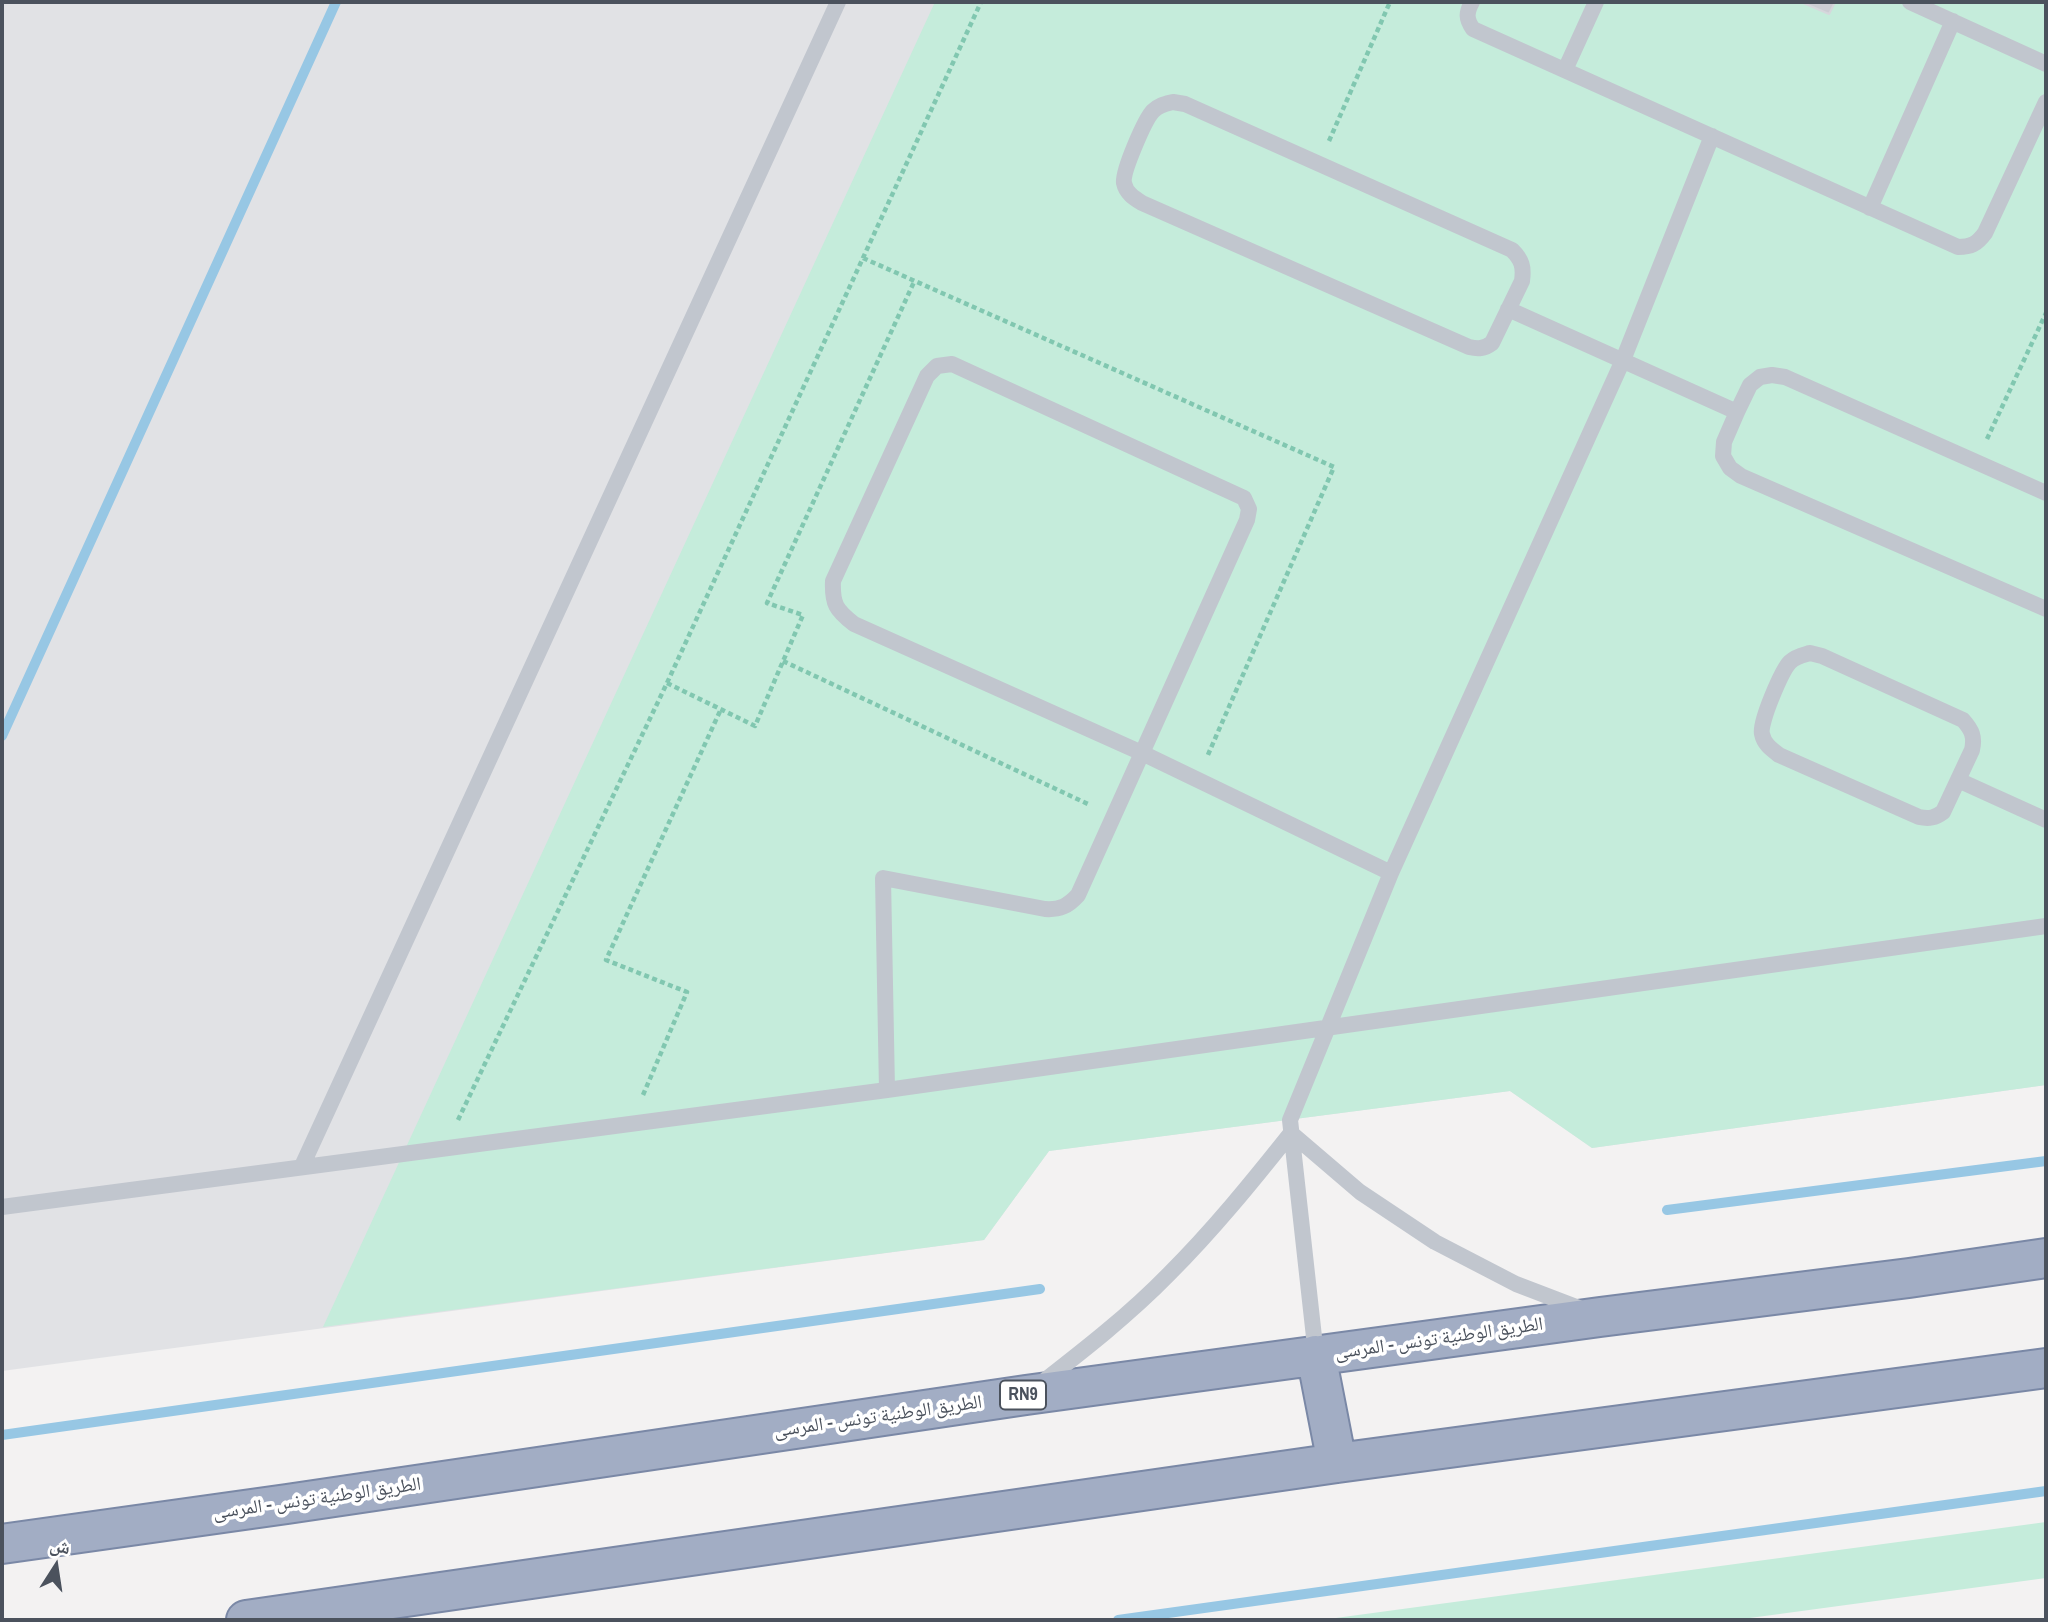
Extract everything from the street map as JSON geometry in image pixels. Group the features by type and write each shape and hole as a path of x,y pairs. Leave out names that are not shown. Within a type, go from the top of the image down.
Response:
{"highway":[{"name":"الطريق الوطنية تونس - المرسى","path":"2,1544 1027,1395 2046,1258"},
{"path":"1316,1355 1337,1464"},
{"path":"246,1620 1337,1464 2046,1368"}],"lane":[{"path":"302,1166 838,2"},
{"path":"1472,2 1467,11 1467,21 1473,29 1958,247 1969,247 1979,242 2046,102"},
{"path":"1565,70 1596,2"},
{"path":"1910,2 2046,64"},
{"path":"1870,208 1952,21"},
{"path":"1173,102 1185,104 1319,164 1513,250 1521,259 1522,281 1492,343 1486,348 1469,347 1142,203 1130,196 1124,183 1125,169 1151,112 1160,105 1173,102"},
{"path":"1316,1355 1290,1120 1391,873 1623,360 1712,136"},
{"path":"1508,309 1737,412"},
{"path":"887,1090 883,878 1045,909 1058,910 1070,904 1078,895 1113,816 1142,753 1247,520 1248,509 1244,498 952,364 937,366 927,376 833,581 832,598 840,614 854,624 1142,753 1391,873"},
{"path":"2046,493 1785,377 1772,374 1760,377 1750,385 1724,442 1723,456 1730,468 1741,475 2046,609"},
{"path":"1810,653 1822,656 1963,720 1971,728 1974,739 1972,750 1958,780 1943,812 1936,817 1919,817 1779,755 1768,747 1765,741 1762,721 1788,664 1798,656 1810,653"},
{"path":"1958,780 2046,820"},
{"path":"2,1207 887,1090 2046,926"},
{"path":"1291,1133 1360,1192 1435,1242 1516,1284 1601,1317"},
{"path":"1027,1395 1100,1338 1169,1275 1233,1206 1291,1133"}],"path":[{"path":"445,1148 667,683 981,2"},
{"path":"1319,164 1390,2"},
{"path":"667,683 755,726 803,615 767,603 914,282"},
{"path":"1976,462 2046,313"},
{"path":"783,661 1113,816"},
{"path":"631,1124 687,992 606,960 721,709"}],"shaded area":[{"path":"2,2 2046,2 2046,1085 1592,1148 1510,1091 1049,1151 984,1240 2,1371"}],"green space":[{"path":"935,2 2046,2 2046,1085 1592,1148 1510,1091 1049,1151 984,1240 323,1327"},
{"path":"2046,1522 2046,1578 1735,1620 1321,1620"}],"building":[{"path":"1801,2 1835,2 1829,14"}],"waterway":[{"path":"2,736 336,2"},
{"path":"1667,1210 2046,1161"},
{"path":"2,1435 1040,1289"},
{"path":"1118,1620 2046,1491"}]}
